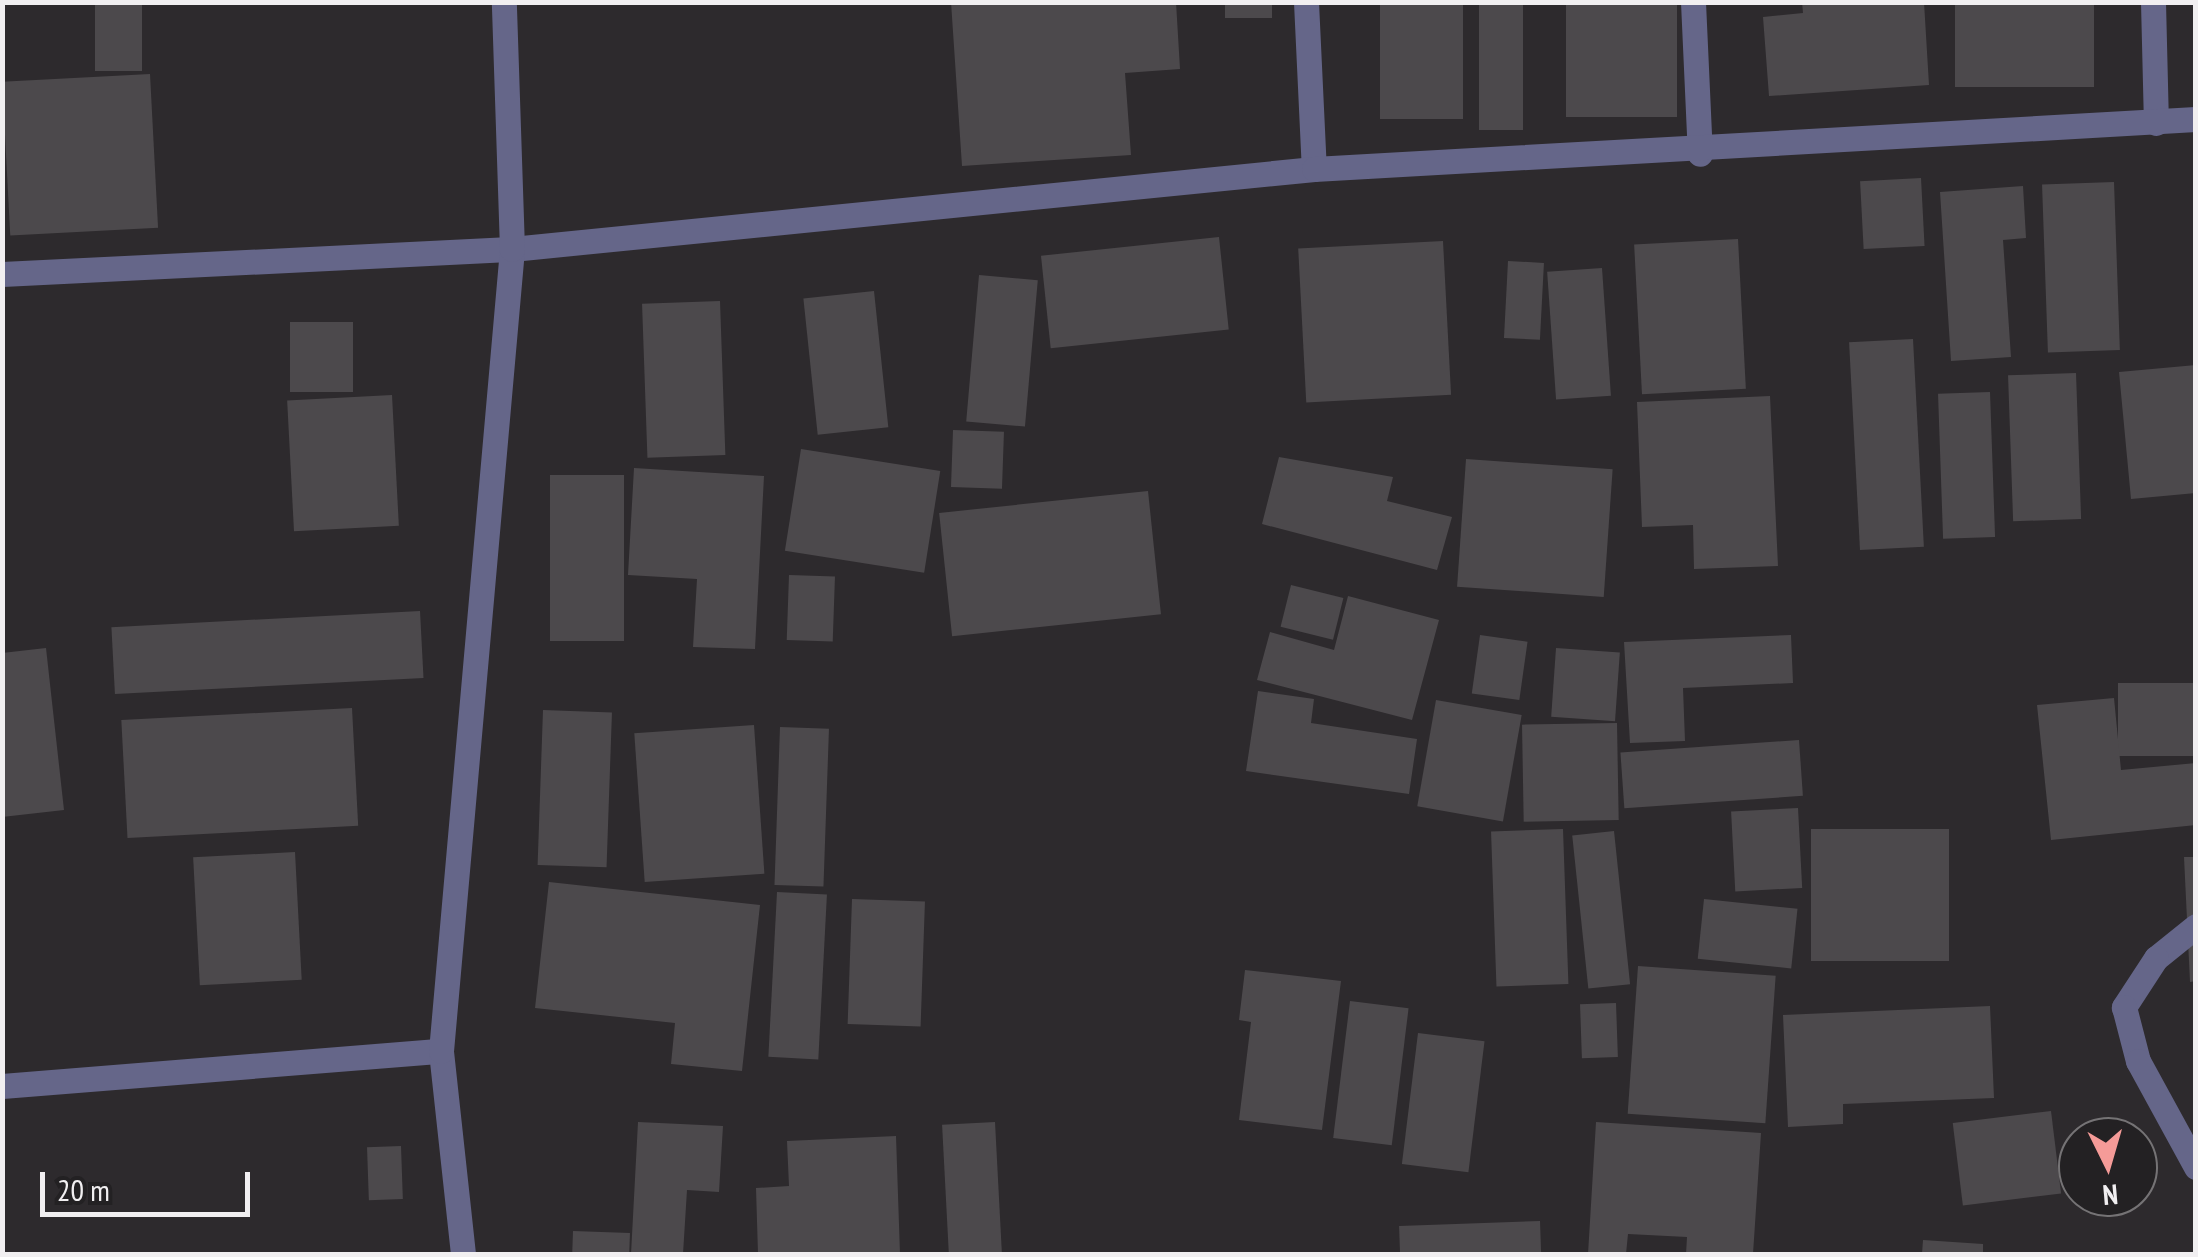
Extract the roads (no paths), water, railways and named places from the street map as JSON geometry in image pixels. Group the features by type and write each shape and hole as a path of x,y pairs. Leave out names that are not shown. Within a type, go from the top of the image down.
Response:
{"street":[{"path":"463,1254 441,1050 512,249 504,2"},
{"path":"1306,2 1314,170"},
{"path":"1693,2 1700,154"},
{"path":"2153,2 2156,123"},
{"path":"2,274 512,249 1314,170 1700,154 2196,119"},
{"path":"2196,926 2156,958 2124,1007 2138,1061 2196,1167"},
{"path":"2,1086 441,1050"}]}
